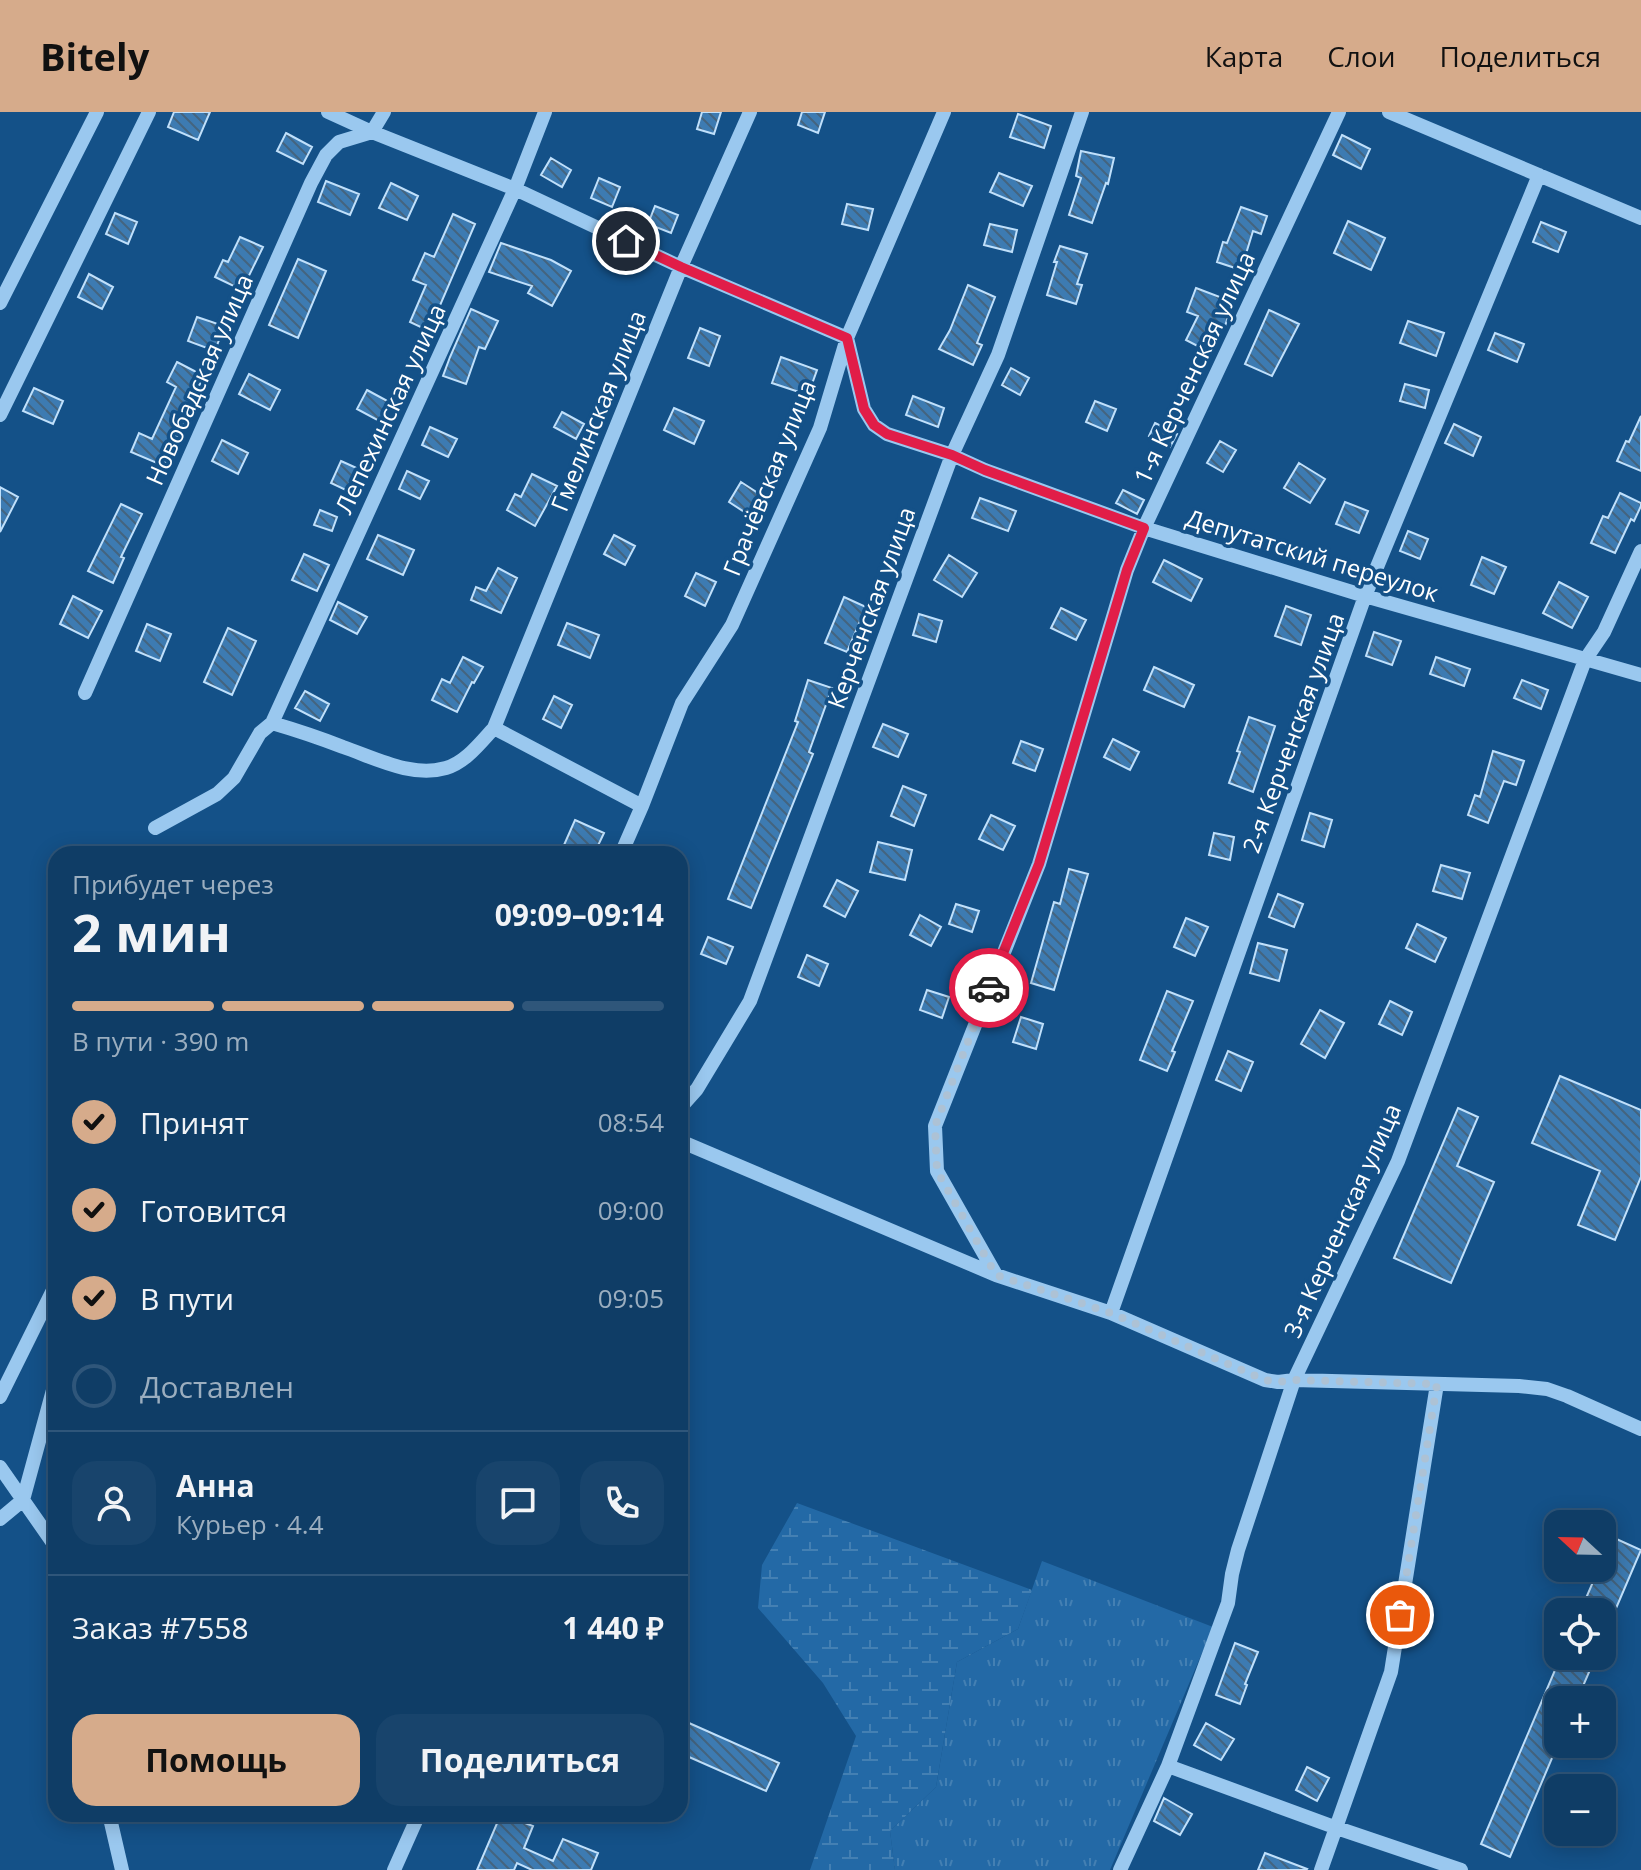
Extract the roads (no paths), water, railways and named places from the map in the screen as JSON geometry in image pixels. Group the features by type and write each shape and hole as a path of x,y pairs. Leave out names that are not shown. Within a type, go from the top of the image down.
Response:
{"street":[{"path":"0,303 97,112"},
{"path":"0,415 149,112"},
{"path":"328,112 515,189 681,267 847,338"},
{"path":"372,132 384,112"},
{"name":"Лепехинская улица","path":"155,828 217,794 234,778 260,733 272,723 515,189 545,112"},
{"name":"Гмелинская улица","path":"494,728 681,267 750,112"},
{"name":"Грачёвская улица","path":"624,846 682,703 732,625 820,428 847,338 944,112"},
{"name":"Керченская улица","path":"688,1099 750,1001 952,455 998,355 1082,112"},
{"name":"1-я Керченская улица","path":"996,1275 937,1171 935,1126 1039,864 1127,570 1339,112"},
{"path":"1389,112 1641,218"},
{"name":"Новобадская улица","path":"85,693 311,183 326,155 339,142 372,132"},
{"name":"2-я Керченская улица","path":"1111,1313 1365,596 1539,175"},
{"name":"Депутатский переулок","path":"847,338 864,409 874,425 887,434 952,455 1144,528 1365,596 1641,675"},
{"name":"3-я Керченская улица","path":"1120,1870 1168,1766 1228,1603 1238,1550 1294,1380 1398,1161 1585,660 1604,632 1641,551"},
{"path":"272,723 398,767 422,771 460,762 494,728 642,806"},
{"path":"688,1144 996,1275 1111,1313 1265,1380 1547,1389 1641,1429"},
{"path":"0,1397 48,1300"},
{"path":"1321,1870 1391,1672 1437,1384"},
{"path":"0,1519 23,1500 48,1408"},
{"path":"0,1467 48,1538"},
{"path":"1168,1766 1461,1870"},
{"path":"111,1822 122,1870"},
{"path":"394,1870 415,1822"}]}
